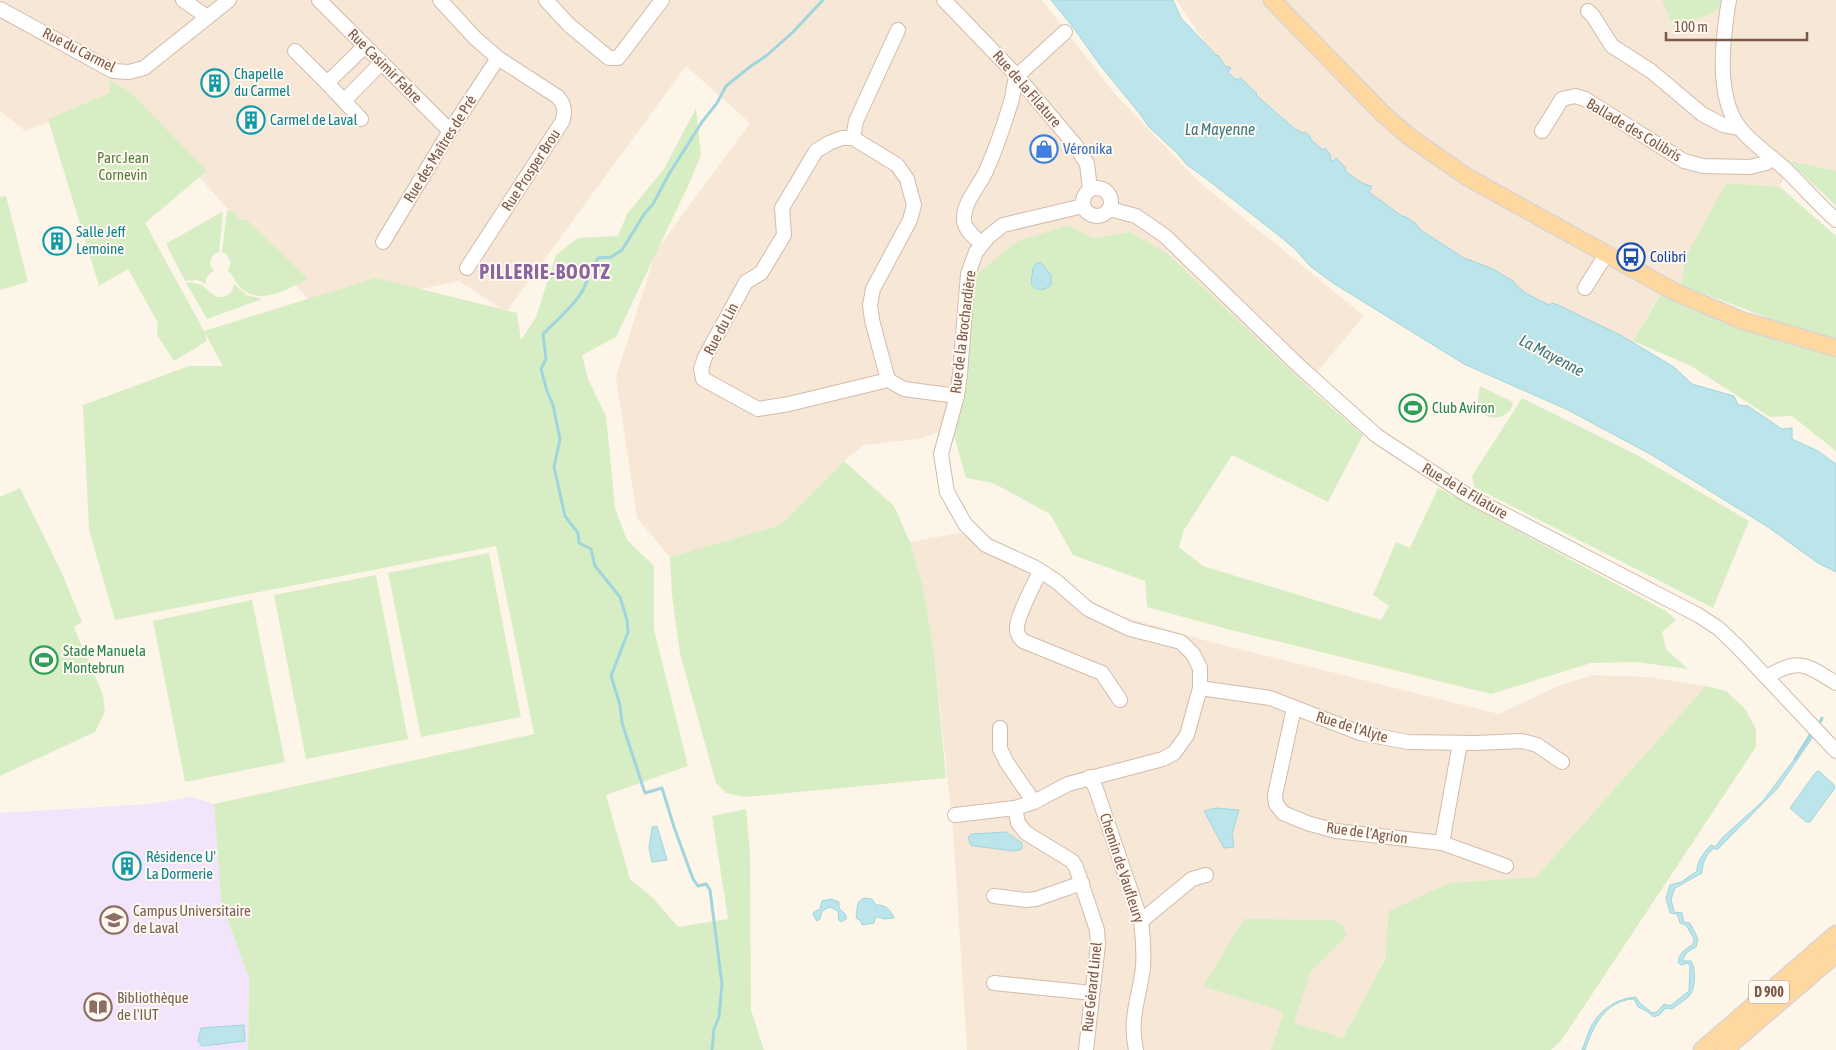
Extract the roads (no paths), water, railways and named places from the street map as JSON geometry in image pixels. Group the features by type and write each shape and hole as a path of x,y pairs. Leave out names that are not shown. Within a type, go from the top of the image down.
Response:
{"main road":[{"path":"1272,0 1350,82 1411,138 1467,177 1675,292 1741,320 1836,348"},
{"name":"D 900","path":"1702,1050 1836,934"},
{"name":"D 900","path":"1724,1050 1836,954"}],"street":[{"path":"183,0 207,17"},
{"name":"Rue du Carmel","path":"0,8 113,71 129,72 144,68 229,0"},
{"name":"Rue Casimir Fabre","path":"319,0 450,132"},
{"name":"Rue Prosper Brou","path":"440,0 475,38 498,58 558,97 562,102 565,114 562,122 466,268"},
{"path":"546,0 569,25 609,58 618,58 662,0"},
{"name":"Rue de la Filature","path":"944,0 1017,76 1076,146 1087,164 1090,189"},
{"path":"1729,0 1723,82 1725,97 1732,115 1740,128 1836,220"},
{"path":"1588,11 1612,46 1651,71 1702,114 1723,125 1740,128"},
{"path":"898,30 856,121 853,138 897,164 907,179 914,206 910,220 873,289 870,305 872,320 888,380 904,389 957,396"},
{"path":"982,244 964,224 964,217 967,206 986,173 994,152 1012,101 1017,76 1065,32"},
{"path":"327,83 365,46"},
{"path":"295,51 361,119"},
{"name":"Rue des Maîtres de Pré","path":"383,242 498,58"},
{"path":"344,100 381,63"},
{"name":"Ballade des Colibris","path":"1542,131 1562,99 1575,96 1585,99 1684,161 1703,166 1750,167 1766,163 1772,158"},
{"name":"Rue du Lin","path":"853,138 842,138 829,142 816,151 782,208 784,235 761,274 746,282 705,357 701,370 704,379 758,409 789,404 888,380"},
{"path":"1102,188 1109,194 1112,201 1110,209 1103,216 1093,216 1083,206 1084,196 1090,189 1102,188"},
{"name":"Rue de la Brochardière","path":"956,815 1015,808 1034,802 1068,784 1163,759 1174,753 1186,735 1200,688 1200,668 1193,654 1181,642 1130,629 1088,609 1056,581 1040,571 986,545 965,524 947,492 940,454 957,396 968,274 972,261 982,244 1003,225 1083,206"},
{"name":"Rue de la Filature","path":"1110,209 1136,216 1165,236 1298,366 1377,436 1426,470 1467,495 1698,615 1718,628 1738,646 1836,751"},
{"path":"1585,288 1607,253"},
{"path":"1040,571 1019,618 1016,630 1022,641 1102,673 1120,700"},
{"path":"1767,677 1781,668 1798,664 1806,666 1836,683"},
{"name":"Rue de l'Alyte","path":"1200,688 1270,698 1360,733 1408,742 1522,741 1537,745 1562,762"},
{"name":"Rue de l'Agrion","path":"1294,708 1275,796 1276,804 1284,812 1307,823 1336,831 1442,843 1506,866"},
{"path":"1000,728 1000,750 1007,764 1034,802"},
{"path":"1442,843 1460,743"},
{"name":"Chemin de Vaufleury","path":"1090,777 1096,789 1141,921 1144,938 1143,967 1132,1033 1136,1050"},
{"name":"Rue Gérard Linel","path":"1015,808 1018,823 1026,833 1072,861 1082,883 1097,933 1098,944 1086,1050"},
{"path":"1141,921 1192,879 1206,875"},
{"path":"994,896 1026,900 1036,899 1082,883"},
{"path":"994,983 1092,993"}],"water":[{"name":"La Mayenne","path":"1051,0 1173,0 1181,18 1218,55 1225,66 1231,68 1228,72 1237,80 1241,78 1256,95 1295,129 1303,133 1305,132 1323,150 1325,148 1331,156 1330,159 1333,161 1336,158 1346,168 1345,171 1361,182 1372,186 1369,192 1403,217 1414,222 1422,231 1464,258 1491,268 1513,281 1529,295 1549,305 1552,303 1558,305 1622,336 1674,367 1692,384 1734,396 1738,405 1748,406 1782,429 1792,428 1792,438 1794,440 1818,451 1836,464 1836,572 1818,563 1768,527 1652,455 1568,410 1464,364 1333,283 1310,266 1295,249 1277,234 1187,165 1149,127"},
{"path":"1037,263 1041,263 1051,275 1051,285 1043,289 1035,288 1031,284 1033,268"},
{"path":"1814,733 1777,789 1717,850 1714,848 1709,853 1702,873 1675,888 1671,899 1674,912 1682,913 1684,922 1690,923 1698,939 1696,947 1686,953 1683,960 1691,961 1693,964 1694,984 1691,993 1672,1009 1666,1008 1654,1017 1638,1007 1634,999 1615,1004 1596,1024 1585,1050 1582,1050 1594,1021 1604,1010 1616,1002 1636,997 1652,1013 1657,1012 1664,1004 1670,1006 1689,991 1690,966 1688,963 1681,965 1678,962 1682,952 1693,944 1694,939 1686,925 1680,923 1677,914 1670,913 1666,898 1670,885 1681,882 1697,871 1700,860 1711,845 1715,847 1723,837 1762,802"},
{"path":"1819,771 1835,788 1810,822 1806,822 1790,808 1816,772"},
{"path":"1216,808 1239,810 1232,834 1234,847 1224,848 1204,811"},
{"path":"657,826 667,860 652,862 649,848 652,827"},
{"path":"1006,832 1022,843 1022,849 1014,851 974,846 971,845 968,838 971,834"},
{"path":"864,898 872,899 876,905 887,908 894,918 883,919 879,917 875,918 874,923 862,925 860,920 856,918 858,904"},
{"path":"831,899 839,902 839,908 846,915 846,919 841,922 838,911 830,907 822,911 820,919 817,921 813,915 814,912 820,909 822,901"},
{"path":"244,1025 245,1041 202,1046 198,1041 201,1028"}],"waterway":[{"path":"712,1050 714,1029 719,1017 722,984 710,890 706,884 698,886 693,879 662,788 645,793 622,723 620,705 611,676 628,632 627,620 620,597 595,566 591,549 579,543 578,533 565,516 554,467 560,439 553,405 541,369 546,359 543,334 580,296 598,258 611,257 622,250 645,213 653,204 669,174 702,122 717,103 726,86 766,56 792,33 823,0"},
{"path":"1819,724 1822,718"},
{"path":"1795,759 1812,732"}],"place":[{"name":"Chapelle du Carmel","path":"215,83"},
{"name":"Carmel de Laval","path":"251,120"},
{"name":"Véronika","path":"1044,149"},
{"name":"Salle Jeff Lemoine","path":"57,241"},
{"name":"Colibri","path":"1631,257"},
{"name":"Club Aviron","path":"1413,408"},
{"name":"Stade Manuela Montebrun","path":"44,660"},
{"name":"Résidence U' La Dormerie","path":"127,866"},
{"name":"Campus Universitaire de Laval","path":"114,920"},
{"name":"Bibliothèque de l'IUT","path":"98,1007"}],"district":[{"name":"PILLERIE-BOOTZ","path":"545,272"}],"park label":[{"name":"Parc Jean Cornevin","path":"123,166"}]}
